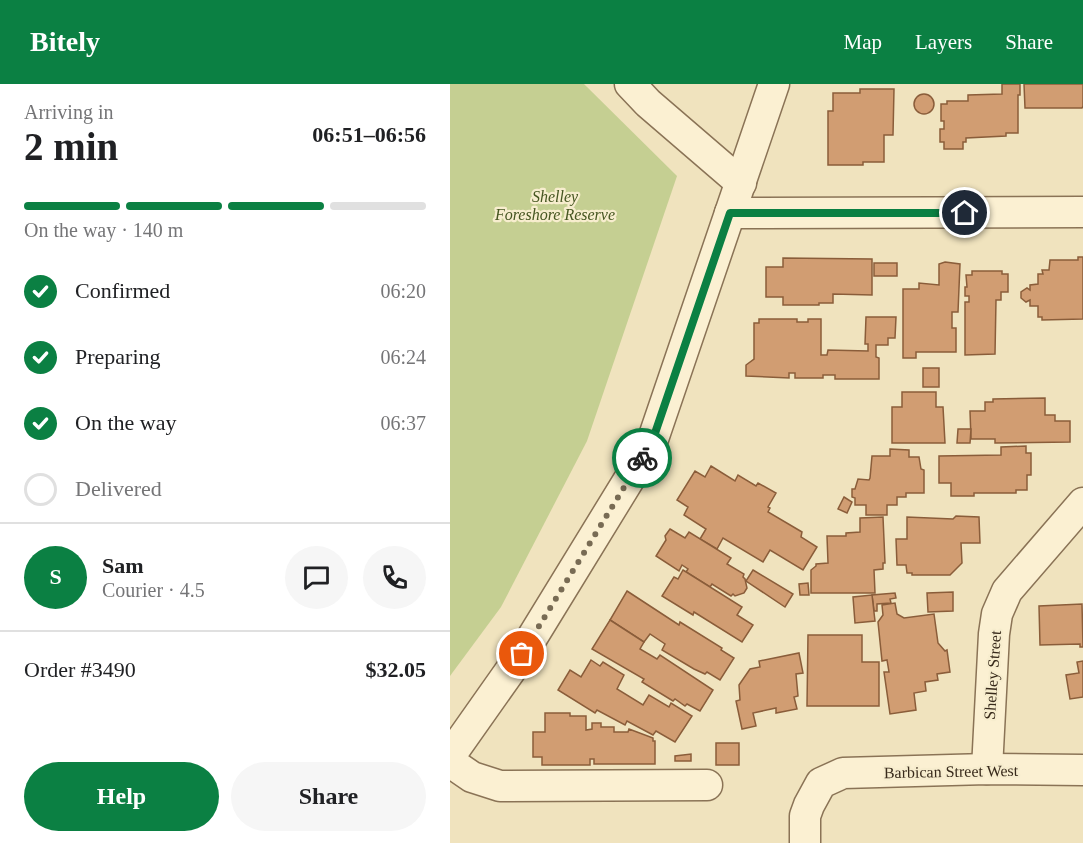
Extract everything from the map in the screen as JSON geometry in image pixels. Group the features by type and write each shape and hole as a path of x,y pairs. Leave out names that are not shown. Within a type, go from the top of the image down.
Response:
{"street":[{"path":"630,84 648,103 741,183"},
{"path":"450,756 522,654 652,442 774,84"},
{"path":"730,213 1083,212"},
{"name":"Shelley Street","path":"987,769 997,614 1007,591 1083,503"},
{"path":"450,762 472,777 500,786 707,785"},
{"name":"Barbican Street West","path":"805,843 805,816 809,805 821,783 843,773 987,769 1083,770"}],"green space":[{"name":"Shelley Foreshore Reserve","path":"450,84 584,84 677,176 587,441 501,607 450,676"}],"building":[{"path":"1002,84 1020,84 1018,133 1006,133 1006,136 966,138 966,142 963,142 963,149 944,149 944,142 940,142 940,129 944,129 944,121 941,121 941,104 947,104 947,101 968,101 968,95 1002,94"},
{"path":"1024,84 1083,84 1083,106 1082,108 1025,108"},
{"path":"860,89 894,89 893,135 884,135 884,162 863,162 863,165 828,165 828,111 833,111 833,93 860,93"},
{"path":"924,94 931,97 934,104 931,111 924,114 917,111 914,104 917,97"},
{"path":"1078,257 1083,257 1083,319 1042,320 1042,317 1038,317 1038,306 1030,306 1030,300 1026,302 1021,298 1021,292 1027,288 1030,290 1030,285 1038,284 1038,274 1043,274 1042,270 1049,270 1050,260 1078,260"},
{"path":"783,258 872,259 872,295 833,294 833,303 783,305 783,297 766,297 766,267 783,267"},
{"path":"945,262 960,264 958,312 952,312 952,328 956,328 956,352 916,352 916,358 903,358 903,289 919,289 919,283 939,285 939,264"},
{"path":"874,263 897,263 897,276 874,276"},
{"path":"972,271 1002,271 1002,274 1008,274 1008,292 1001,292 1001,300 996,300 995,354 965,355 965,302 969,302 969,296 965,296 966,275 972,275"},
{"path":"866,317 896,317 895,338 888,338 888,345 876,345 876,357 879,358 879,379 835,379 835,375 823,375 823,378 795,378 795,373 789,373 789,378 746,376 746,365 754,359 754,323 759,323 759,319 797,319 797,322 808,322 808,319 821,319 821,355 827,355 828,350 868,351 868,344 865,344"},
{"path":"923,368 939,368 939,387 923,387"},
{"path":"902,392 936,392 936,407 943,407 945,443 892,443 892,407 902,407"},
{"path":"1045,398 1045,415 1055,415 1055,421 1070,421 1070,442 995,443 995,439 971,439 970,411 985,411 985,402 993,402 993,399"},
{"path":"958,429 971,429 970,443 957,443"},
{"path":"1026,446 1026,453 1031,453 1031,475 1027,475 1027,490 1016,490 1016,493 974,493 974,496 951,496 951,483 939,483 939,456 1001,455 1001,447"},
{"path":"890,449 909,450 909,457 919,457 921,469 924,470 924,493 906,493 906,497 897,497 897,505 887,505 887,515 866,515 866,505 855,505 852,489 855,489 858,479 869,480 872,456 890,456"},
{"path":"711,466 735,481 738,475 756,486 758,483 776,493 768,507 770,508 768,512 802,532 801,537 817,547 803,570 770,550 763,562 723,538 717,549 700,539 706,529 684,515 688,507 677,500 695,471 705,477"},
{"path":"844,497 852,502 847,513 838,509"},
{"path":"956,516 979,517 980,543 961,543 962,563 950,575 912,575 912,573 907,573 906,565 897,565 896,539 907,539 907,517 953,519"},
{"path":"883,517 885,563 883,563 883,569 874,570 875,593 811,593 811,570 816,564 828,563 827,536 846,536 846,533 860,532 860,518"},
{"path":"670,529 685,538 689,532 731,558 727,564 744,574 747,588 744,593 731,596 712,584 710,587 686,572 688,569 682,565 679,571 656,556"},
{"path":"683,570 742,607 737,615 753,625 742,642 694,612 693,615 662,596 674,577 678,579"},
{"path":"753,570 793,594 785,607 746,581"},
{"path":"808,583 809,595 800,595 799,584"},
{"path":"627,591 679,625 680,622 722,648 721,650 734,658 720,680 707,672 705,674 694,669 662,650 665,644 650,634 644,642 610,620"},
{"path":"953,592 953,611 928,612 927,593"},
{"path":"895,593 896,598 890,599 891,603 877,604 877,611 874,611 872,595"},
{"path":"872,595 875,621 855,623 853,597"},
{"path":"895,603 897,614 904,618 934,614 938,643 945,651 947,650 950,672 937,674 938,680 925,682 926,691 914,693 916,710 890,714 884,672 889,672 887,660 882,661 878,622 883,615 882,605"},
{"path":"1082,604 1083,647 1080,647 1080,644 1040,645 1039,606"},
{"path":"610,620 644,642 640,649 657,659 660,655 713,690 700,711 687,704 685,706 675,699 673,701 642,682 644,679 592,649"},
{"path":"808,635 862,635 862,662 879,662 879,706 807,706"},
{"path":"799,653 803,673 796,674 798,696 794,697 797,709 776,713 776,708 753,713 756,726 742,729 736,701 740,700 739,685 750,669 760,667 759,661"},
{"path":"591,660 600,666 603,662 624,675 617,689 643,705 649,695 669,707 671,703 692,716 675,742 656,731 653,735 627,721 625,725 597,710 595,713 558,690 570,670 581,677"},
{"path":"1083,661 1083,697 1070,699 1066,675 1079,673 1077,662"},
{"path":"545,713 570,713 570,716 586,716 586,730 592,729 592,723 601,723 601,727 614,727 614,732 628,732 629,729 653,738 655,764 594,764 594,759 590,759 590,765 542,765 542,757 533,757 533,732 545,732"},
{"path":"716,743 739,743 739,765 716,765"},
{"path":"691,754 691,761 675,761 675,756"}],"way so far":[{"path":"522,654 642,458"}],"route":[{"path":"642,458 652,442 730,213 965,213"}]}
